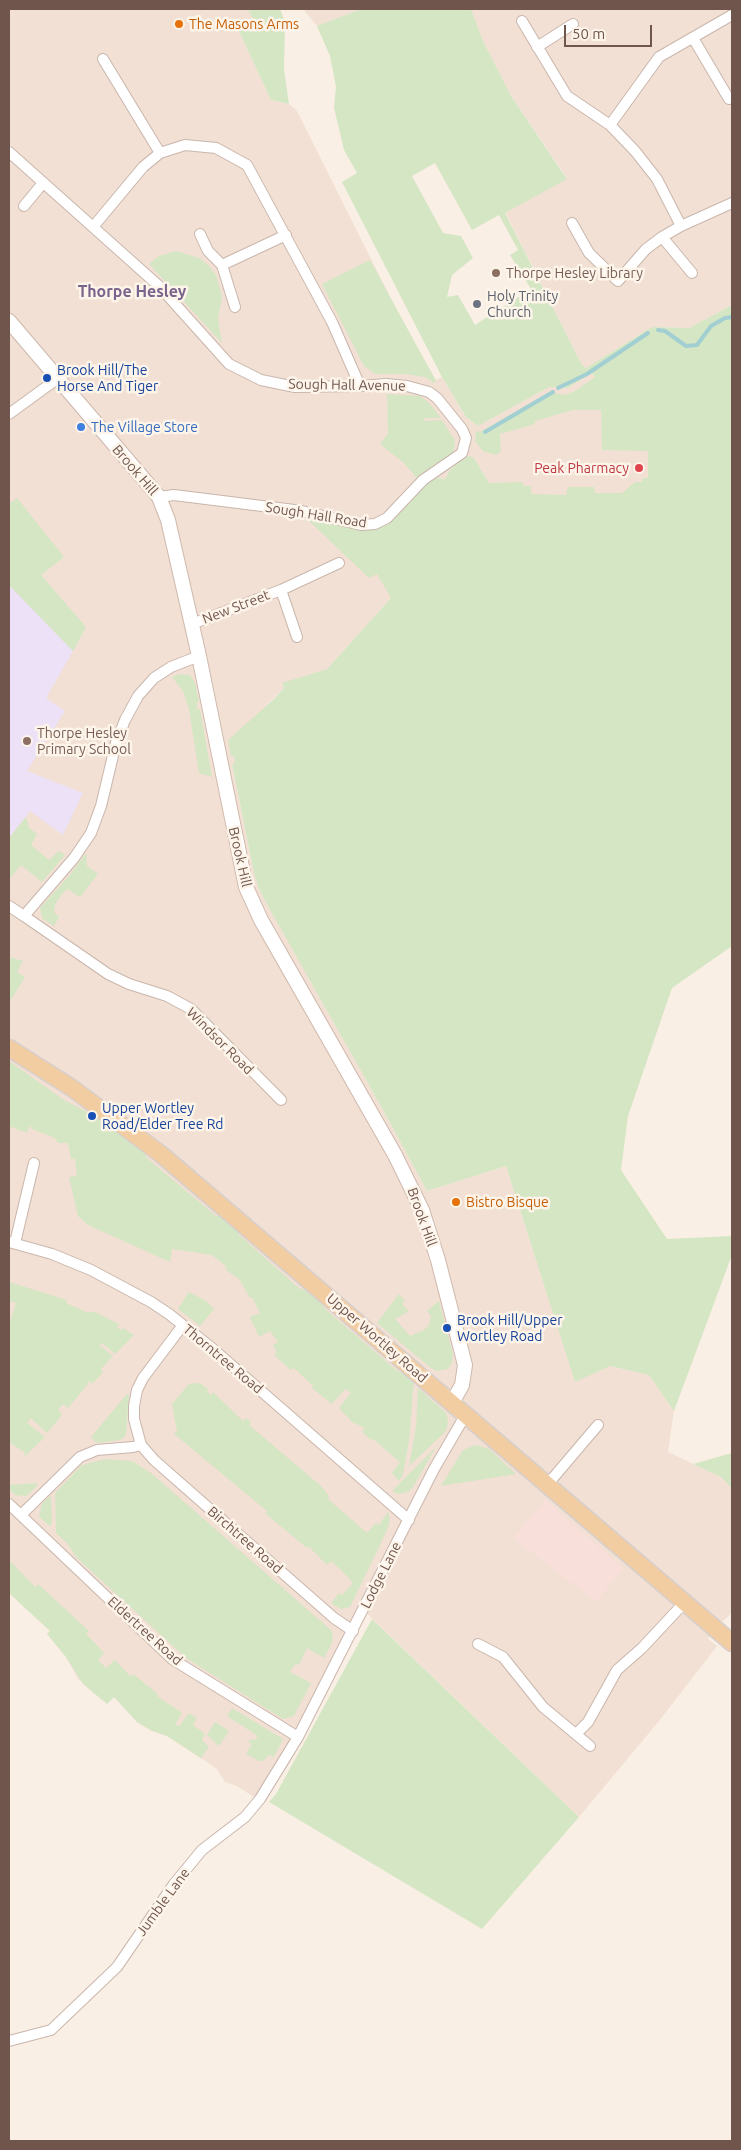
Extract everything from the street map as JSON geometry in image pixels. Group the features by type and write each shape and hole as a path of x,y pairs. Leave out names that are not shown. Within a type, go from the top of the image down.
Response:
{"main road":[{"name":"Brook Hill","path":"9,321 159,497 168,520 192,624 246,888 261,920 392,1148 422,1210 438,1260 465,1365 462,1385 452,1403"},
{"name":"Upper Wortley Road","path":"9,1048 66,1083 162,1155 732,1643"}],"street":[{"path":"610,125 660,56 732,15"},
{"path":"522,21 567,96 610,125 657,178 680,226"},
{"path":"537,47 573,24"},
{"path":"693,38 729,99"},
{"path":"103,59 160,153"},
{"path":"93,227 143,167 160,153 185,145 216,148 247,165 332,322 360,386"},
{"name":"Sough Hall Avenue","path":"9,152 159,286 229,364 261,380 295,387 386,384 407,386 428,392 437,398 462,429 466,438"},
{"path":"24,206 43,183"},
{"path":"572,223 589,253 618,281 646,249 662,237 680,226 732,203"},
{"path":"200,234 208,251 222,265 235,307"},
{"path":"222,265 286,235"},
{"path":"662,237 692,273"},
{"path":"9,414 58,379"},
{"name":"Sough Hall Road","path":"159,497 174,496 282,509 361,525 375,524 387,518 423,480 462,453 466,438"},
{"name":"New Street","path":"192,624 281,590 340,563"},
{"name":"New Street","path":"281,590 297,636"},
{"path":"24,916 74,858 91,833 101,806 116,743 125,720 138,696 159,675 171,667 199,656"},
{"name":"Windsor Road","path":"9,906 108,974 129,984 167,996 191,1010 280,1100"},
{"path":"12,1243 34,1163"},
{"name":"Thorntree Road","path":"12,1243 52,1254 91,1270 151,1302 183,1325 409,1520"},
{"path":"21,1515 80,1457 102,1449 133,1447 141,1444 134,1419 134,1406 138,1390 143,1378 183,1325"},
{"name":"Lodge Lane","path":"298,1737 434,1469 466,1414"},
{"path":"547,1485 598,1425"},
{"name":"Birchtree Road","path":"141,1444 154,1460 327,1612 353,1631"},
{"name":"Eldertree Road","path":"9,1504 172,1659 298,1737"},
{"path":"577,1733 588,1722 617,1670 642,1648 684,1603"},
{"path":"478,1644 503,1657 543,1706 590,1746"},
{"name":"Jumble Lane","path":"9,2041 51,2030 117,1967 174,1884 202,1850 245,1817 260,1799 298,1737"}],"shaded area":[{"path":"9,9 248,9 254,19 236,25 271,100 289,104 297,111 403,323 436,380 442,377 466,417 478,426 549,387 568,388 591,373 666,447 654,496 569,512 489,483 474,458 463,458 450,470 445,479 436,478 416,494 387,524 391,598 327,669 282,684 284,688 256,716 231,756 234,756 236,764 232,765 259,889 427,1191 506,1166 575,1381 610,1366 649,1375 674,1411 668,1452 721,1477 732,1489 732,1613 708,1639 717,1646 659,1721 579,1817 359,1606 297,1729 257,1799 237,1786 225,1782 217,1769 167,1736 152,1731 137,1722 114,1697 107,1704 78,1679 66,1657 47,1634 50,1631 9,1593"},
{"path":"303,9 361,9 317,26"},
{"path":"471,9 732,9 732,305 689,328 652,327 586,368 582,365 505,212 567,178 511,96 483,41"},
{"name":"Thorpe Hesley Primary School","path":"9,585 73,651 46,698 65,711 27,771 83,793 63,835 30,811 9,838"},
{"path":"545,1499 624,1569 596,1602 513,1538"}],"green space":[{"path":"248,9 280,9 285,22 284,69 289,104 271,100 236,25 253,19"},
{"path":"361,9 471,9 483,41 511,96 567,179 505,213 582,365 586,368 652,327 689,328 732,305 732,946 672,988 628,1116 621,1170 667,1239 732,1236 732,1255 674,1411 649,1375 610,1366 575,1382 506,1166 427,1191 268,906 259,889 254,873 232,764 235,763 234,756 231,756 228,740 274,699 284,688 282,683 327,669 391,598 377,574 369,578 305,517 376,527 387,524 430,481 436,478 445,479 450,470 463,458 469,456 474,458 489,483 522,482 524,486 531,486 531,494 566,495 568,487 594,487 595,493 622,493 635,482 642,482 643,478 648,478 648,451 602,450 601,410 573,410 500,434 501,451 496,455 483,451 475,441 476,432 482,431 549,392 566,395 595,377 591,373 568,388 549,387 478,426 466,417 442,377 342,182 357,173 344,150 334,108 336,87 330,56 317,26","holes":["435,163 472,230 499,215 518,250 510,255 531,289 475,325 458,295 447,297 452,275 473,258 461,236 443,233 412,176"]},
{"path":"176,251 199,258 216,275 222,296 218,319 222,343 149,264 159,256"},
{"path":"370,260 436,381 434,383 425,377 405,374 376,374 364,366 322,284"},
{"path":"387,394 420,396 429,403 441,418 424,418 425,421 442,420 455,441 453,455 417,478 404,463 380,444 388,434"},
{"path":"17,498 64,557 41,575 86,627 73,651 9,585 9,504"},
{"path":"180,674 190,675 195,683 199,701 197,702 197,709 200,709 212,777 199,773 189,709 183,691 172,677"},
{"path":"26,817 29,828 37,834 31,845 49,860 59,851 65,855 42,882 21,865 9,879 9,838"},
{"path":"86,853 87,866 98,874 80,897 67,889 62,894 55,905 54,912 59,917 54,926 42,918 40,908 69,876"},
{"path":"9,957 23,961 17,972 25,977 11,1000 9,999"},
{"path":"9,1061 64,1100 89,1113 87,1115 94,1121 99,1116 142,1150 148,1159 216,1216 224,1216 239,1228 238,1234 300,1289 311,1290 320,1298 325,1309 396,1370 402,1373 405,1372 414,1380 409,1441 403,1475 399,1481 392,1473 400,1462 373,1439 371,1440 362,1432 365,1428 352,1422 339,1408 351,1393 345,1389 332,1404 312,1388 313,1386 294,1368 291,1370 274,1355 277,1353 273,1345 278,1342 270,1331 259,1337 250,1317 260,1313 240,1280 225,1269 226,1266 212,1255 172,1249 170,1262 88,1225 78,1216 69,1177 77,1176 75,1159 71,1159 68,1143 58,1143 55,1138 32,1129 29,1125 28,1132 20,1131 13,1127 9,1128"},
{"path":"9,1282 67,1300 66,1303 86,1312 95,1312 119,1324 117,1328 122,1330 123,1328 134,1335 115,1354 102,1343 99,1345 113,1356 101,1369 103,1372 92,1384 89,1381 87,1383 68,1408 63,1404 58,1410 62,1415 47,1433 31,1418 27,1423 45,1437 25,1456 24,1452 9,1442 9,1326 16,1303 9,1301"},
{"path":"189,1292 206,1301 214,1309 200,1326 178,1309"},
{"path":"399,1294 405,1301 402,1304 409,1311 395,1319 410,1336 424,1330 429,1325 431,1316 427,1311 439,1301 453,1354 452,1363 448,1369 436,1371 431,1368 377,1323"},
{"path":"200,1383 208,1389 207,1392 211,1395 213,1392 243,1421 246,1418 251,1422 249,1425 321,1486 329,1496 328,1499 367,1533 376,1523 379,1525 388,1512 390,1519 388,1528 350,1607 341,1609 331,1603 339,1593 342,1595 353,1583 341,1570 331,1561 327,1565 308,1546 307,1548 266,1514 267,1511 173,1433 177,1432 172,1404 189,1384"},
{"path":"418,1388 446,1413 448,1421 444,1433 409,1466 416,1427"},
{"path":"127,1394 129,1395 126,1435 120,1440 96,1443 91,1437"},
{"path":"475,1445 489,1449 516,1474 441,1486 463,1450"},
{"path":"436,1447 413,1487 408,1492 399,1494 392,1491"},
{"path":"732,1453 732,1489 721,1477 693,1464"},
{"path":"106,1459 132,1461 151,1473 333,1632 332,1643 324,1658 307,1648 299,1665 295,1664 290,1672 311,1683 294,1716 283,1719 186,1658 77,1558 67,1543 56,1533 55,1493 82,1465"},
{"path":"37,1483 37,1486 26,1496 15,1495 9,1489 10,1485"},
{"path":"51,1495 52,1523 49,1526 39,1516 42,1504"},
{"path":"9,1560 35,1587 38,1584 89,1631 86,1634 104,1653 98,1660 106,1668 115,1660 130,1676 133,1674 158,1694 157,1696 182,1713 175,1724 179,1726 189,1713 197,1718 193,1725 205,1734 202,1740 209,1747 201,1758 167,1736 152,1731 137,1722 114,1697 107,1704 83,1684 66,1657 47,1634 50,1631 9,1593"},
{"path":"372,1619 579,1817 482,1929 269,1802 276,1794"},
{"path":"232,1708 283,1739 274,1757 269,1755 263,1761 259,1761 246,1754 252,1744 248,1742 251,1739 255,1740 258,1736 227,1716"},
{"path":"215,1722 229,1731 219,1746 207,1735"}],"waterway":[{"path":"658,330 665,331 686,346 697,345 711,326 725,318 732,317"},
{"path":"558,388 587,374 648,333"},
{"path":"485,432 553,392"}],"place":[{"name":"The Masons Arms","path":"179,24"},
{"name":"Thorpe Hesley Library","path":"496,273"},
{"name":"Holy Trinity Church","path":"477,304"},
{"name":"Brook Hill/The Horse And Tiger","path":"47,378"},
{"name":"The Village Store","path":"81,427"},
{"name":"Peak Pharmacy","path":"639,468"},
{"name":"Thorpe Hesley Primary School","path":"27,741"},
{"name":"Upper Wortley Road/Elder Tree Rd","path":"92,1116"},
{"name":"Bistro Bisque","path":"456,1202"},
{"name":"Brook Hill/Upper Wortley Road","path":"447,1328"}],"district":[{"name":"Thorpe Hesley","path":"132,292"}]}
